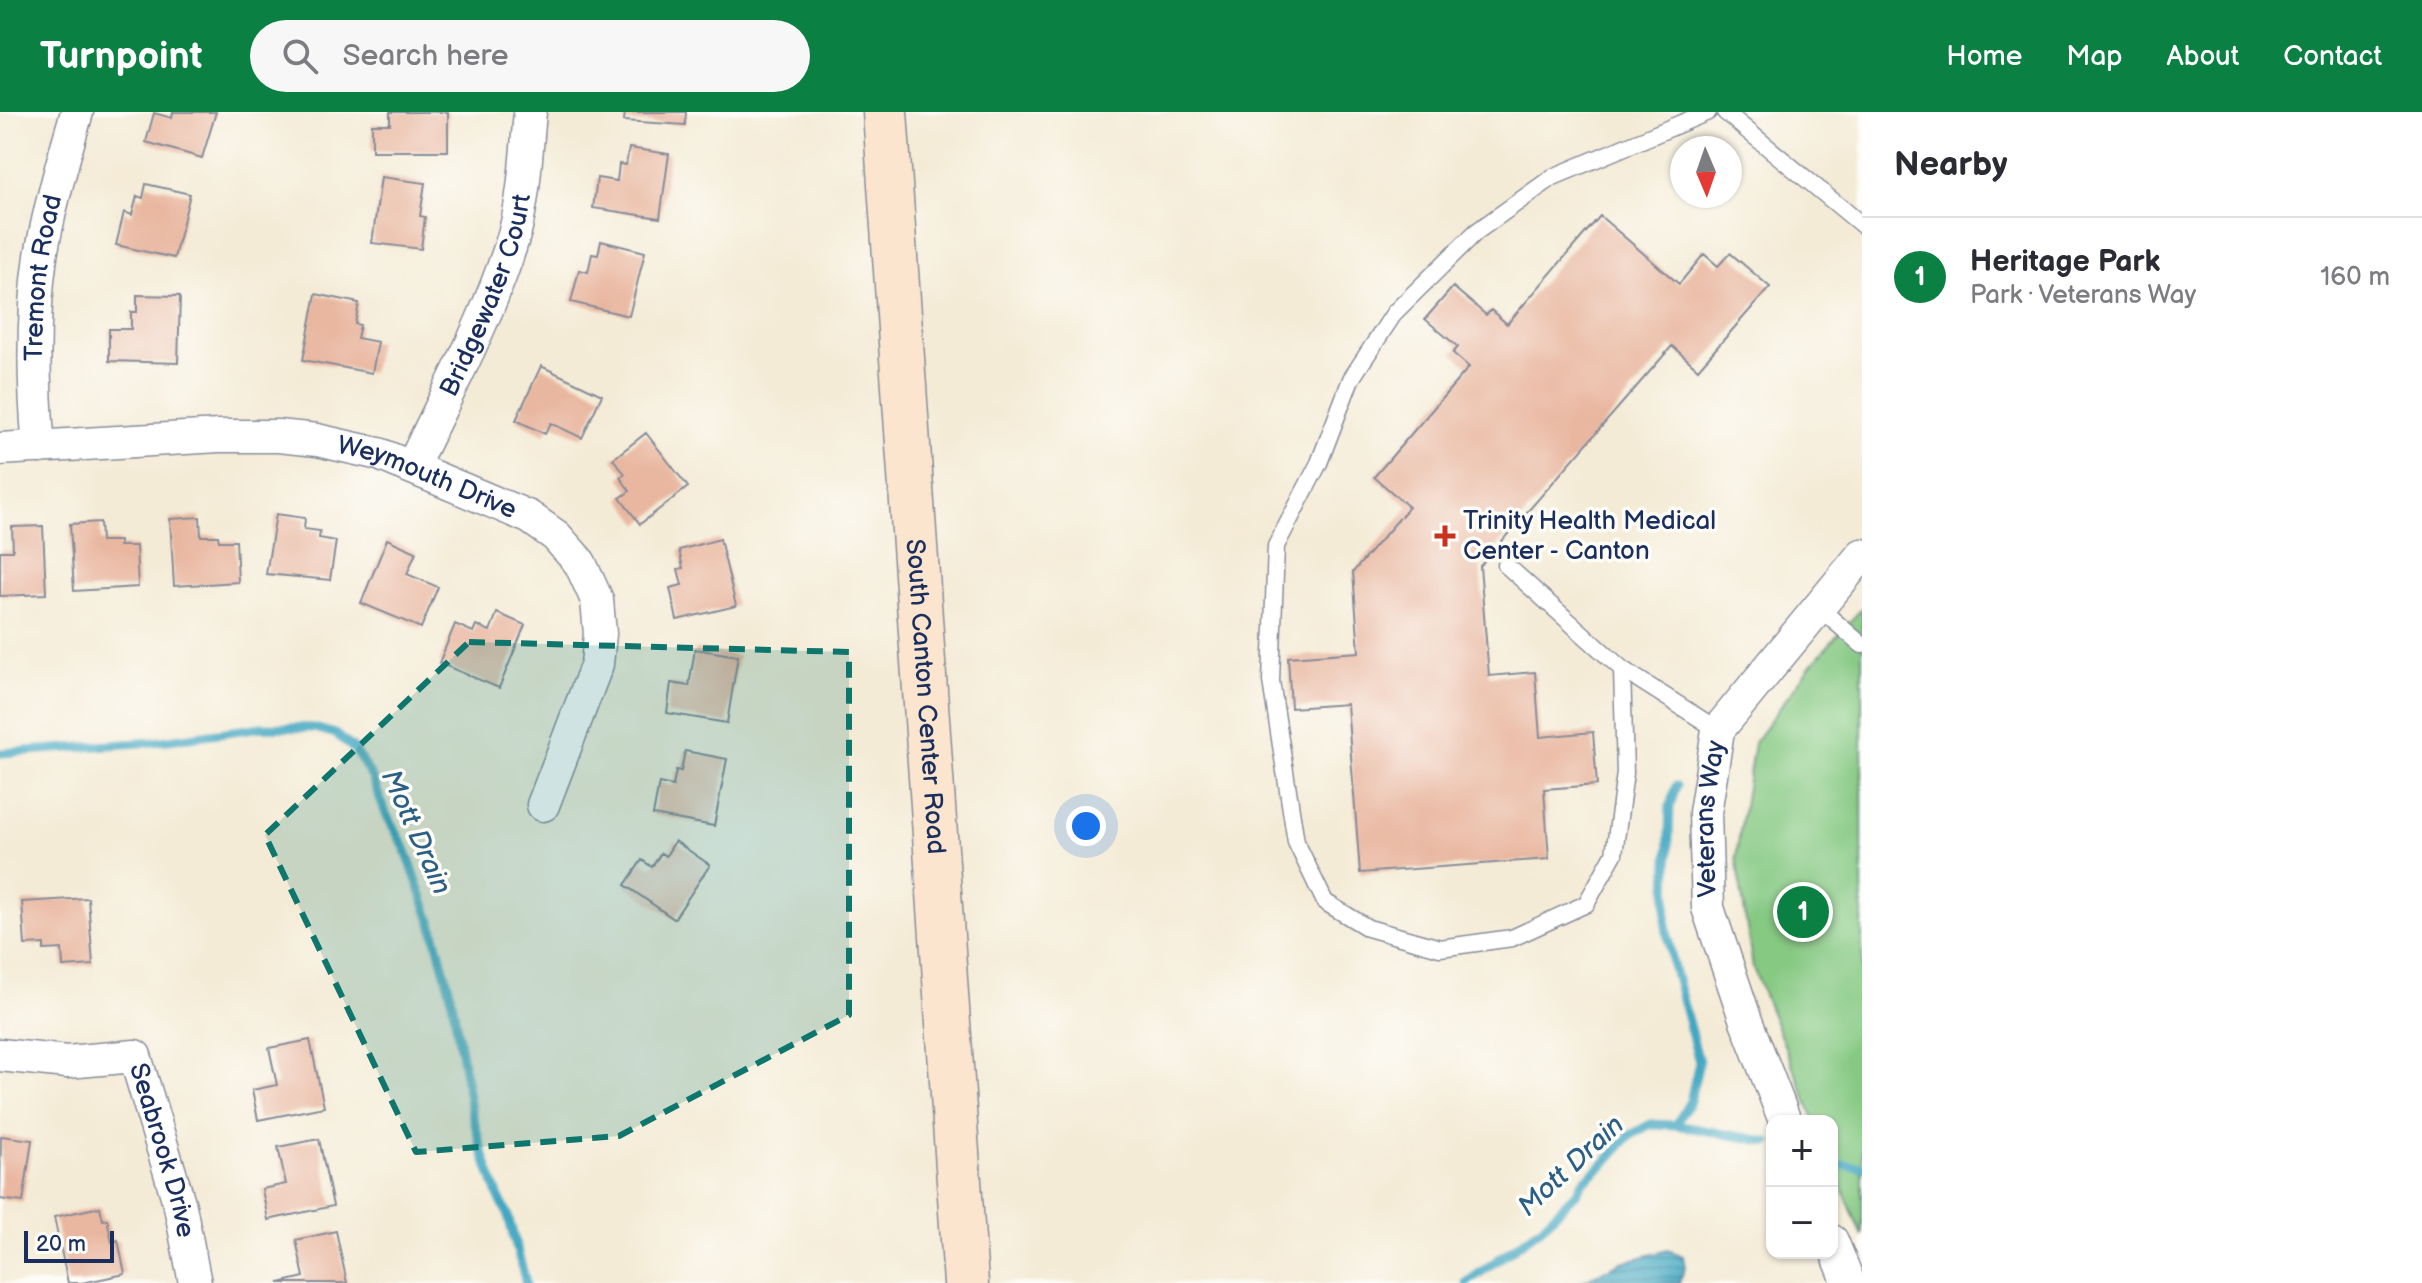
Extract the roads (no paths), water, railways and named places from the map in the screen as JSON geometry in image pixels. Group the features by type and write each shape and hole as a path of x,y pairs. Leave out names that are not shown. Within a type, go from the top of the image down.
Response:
{"main road":[{"name":"South Canton Center Road","path":"885,112 966,1283"}],"street":[{"name":"Tremont Road","path":"39,447 34,400 34,351 39,278 77,112"},
{"name":"Bridgewater Court","path":"412,467 494,292 514,233 530,112"},
{"name":"Weymouth Drive","path":"0,449 219,436 278,436 317,440 363,450 412,467 529,517 556,536 580,563 597,600 600,634 597,664 543,805"},
{"name":"Veterans Way","path":"1783,1115 1746,1021 1708,908 1705,813 1718,730 1862,555"},
{"name":"Seabrook Drive","path":"0,1055 67,1062 135,1056 180,1206 195,1283"},
{"path":"1838,1256 1849,1283"}],"lane":[{"path":"1622,669 1625,773 1614,854 1586,904 1512,938 1440,948 1368,928 1325,902 1296,842 1271,681 1276,546 1319,463 1351,379 1395,312 1476,232 1553,177 1708,112"},
{"path":"1725,112 1862,225"},
{"path":"1506,565 1622,669 1718,730"},
{"path":"1818,607 1862,645"}],"water":[{"path":"1668,1250 1683,1256 1685,1267 1679,1283 1578,1283 1622,1262"}],"waterway":[{"name":"Mott Drain","path":"0,753 153,742 262,727 314,728 336,734 355,750 372,778 386,814 405,848 432,924 451,995 471,1109 481,1147 507,1212 526,1283"},
{"path":"1676,786 1670,806 1666,926 1699,1062 1690,1101 1676,1125"},
{"name":"Mott Drain","path":"1466,1283 1541,1228 1629,1136 1651,1124 1676,1125 1766,1142"},
{"name":"Mott Drain","path":"1842,1165 1862,1167"}],"place":[{"name":"Trinity Health Medical Center - Canton","path":"1445,536"},
{"name":"Heritage Park","path":"1803,912"}]}
